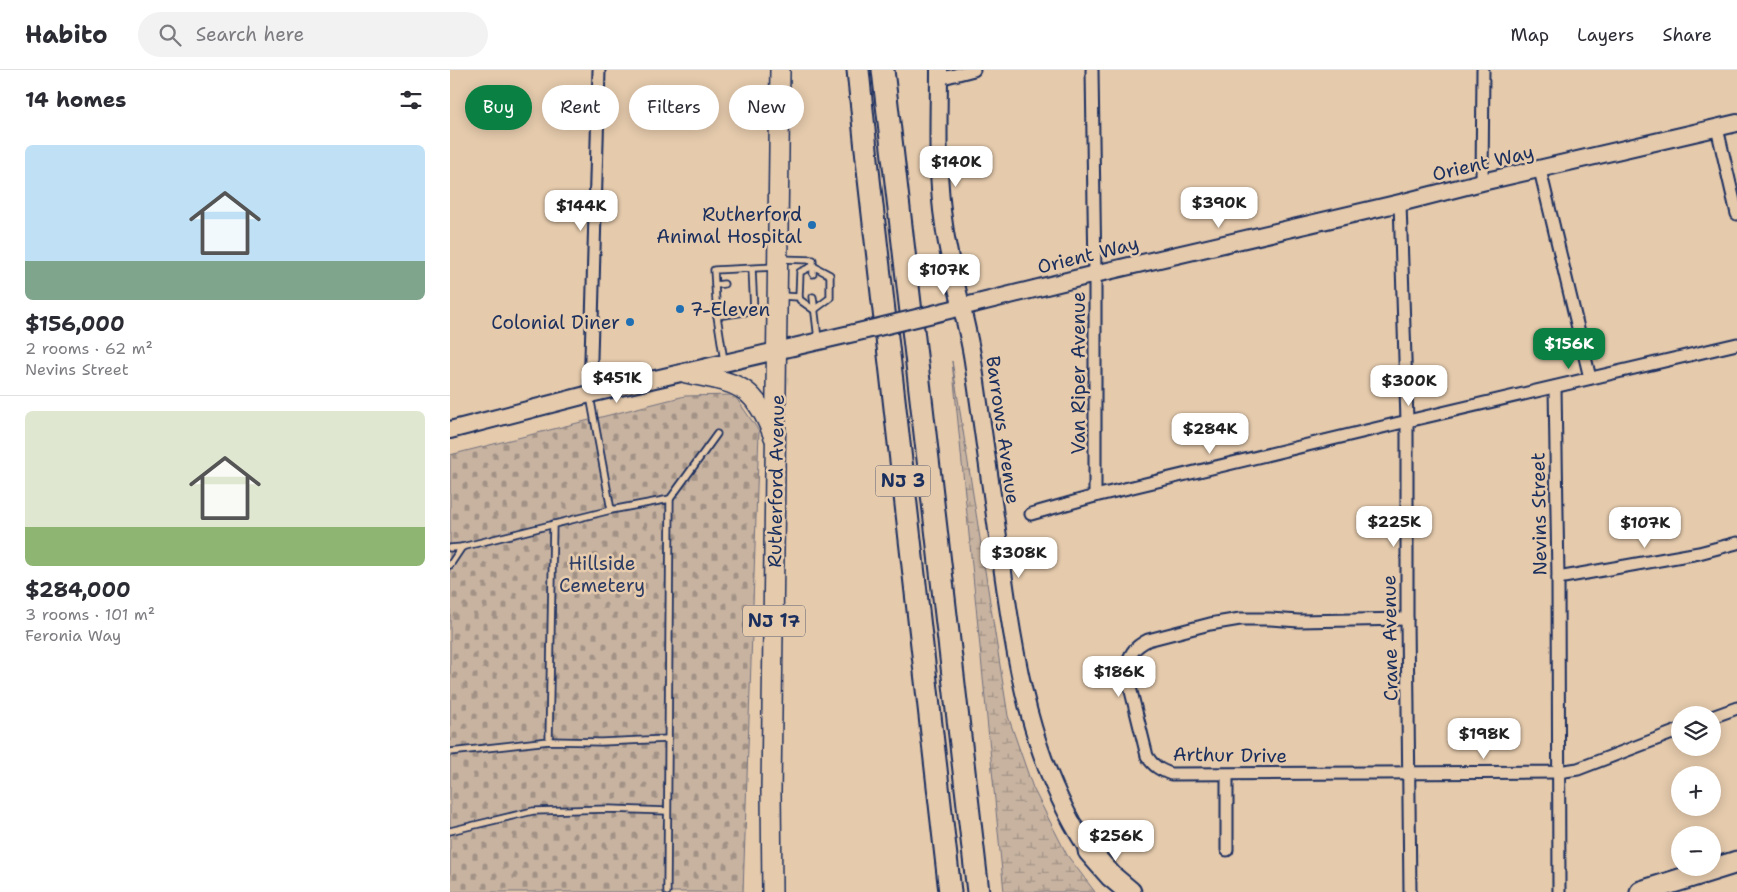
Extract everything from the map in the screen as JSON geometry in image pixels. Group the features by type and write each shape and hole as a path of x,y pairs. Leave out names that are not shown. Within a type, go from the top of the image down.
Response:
{"highway":[{"name":"NJ 3","path":"858,70 950,892"},
{"name":"NJ 3","path":"883,70 978,892"},
{"path":"1089,851 1111,876 1130,892"},
{"path":"1641,892 1737,862"},
{"path":"1688,892 1737,866"}],"main road":[{"name":"Rutherford Avenue","path":"772,892 771,792 780,70"},
{"path":"686,373 732,383 745,389 754,398 764,414 776,444"}],"street":[{"path":"590,394 599,70"},
{"path":"939,74 974,70"},
{"name":"Van Riper Avenue","path":"1092,70 1095,274 1095,496"},
{"path":"1482,182 1483,70"},
{"name":"Barrows Avenue","path":"939,74 939,170 944,226 970,341 1011,632 1023,693 1029,718 1045,765 1065,810 1089,851 1121,892"},
{"name":"Orient Way","path":"450,430 590,394 686,373 1095,274 1400,204 1482,182 1737,123"},
{"path":"1717,128 1737,214"},
{"path":"1540,170 1590,378"},
{"name":"Crane Avenue","path":"1400,204 1407,421 1410,892"},
{"path":"1031,514 1095,496 1737,344"},
{"name":"Nevins Street","path":"1555,386 1559,892"},
{"path":"1558,578 1699,553 1737,543"},
{"name":"Arthur Drive","path":"1407,619 1299,621 1240,619 1210,624 1148,640 1138,645 1129,656 1126,670 1147,756 1152,764 1160,770 1171,774 1558,772 1578,769 1671,733"},
{"path":"1721,714 1737,708"},
{"path":"1227,774 1227,850"}],"lane":[{"path":"725,363 717,316 719,302 714,285 714,270 752,269 778,263 813,260 814,274"},
{"path":"813,266 800,272 800,300 814,310"},
{"path":"813,266 830,275 830,298 814,310"},
{"path":"752,269 750,299 754,311"},
{"path":"714,285 724,284"},
{"path":"717,316 754,311 778,302 800,297"},
{"path":"813,297 818,341"},
{"path":"590,394 610,510"},
{"path":"667,892 670,499 717,434"},
{"path":"450,548 462,547 610,510 670,499"},
{"path":"549,741 554,524"},
{"path":"450,565 462,547"},
{"path":"450,752 549,741 601,742 668,739"},
{"path":"450,831 533,811 667,811"}],"green space":[{"path":"952,361 1008,716 1033,788 1067,855 1095,892 1004,892"},
{"name":"Hillside Cemetery","path":"734,395 759,431 743,892 450,892 450,455 685,396"}],"place":[{"name":"Rutherford Animal Hospital","path":"812,225"},
{"name":"7-Eleven","path":"680,309"},
{"name":"Colonial Diner","path":"630,322"}]}
